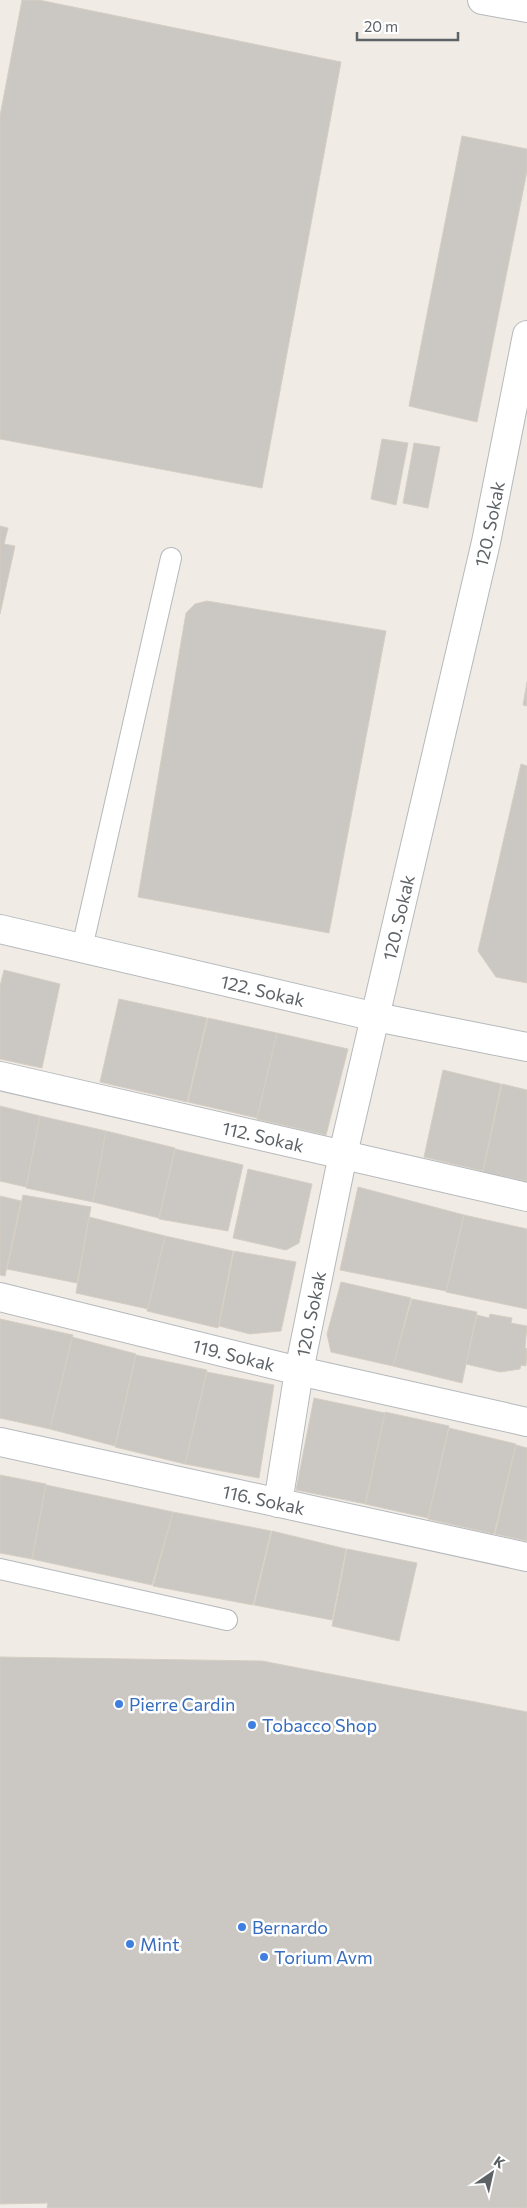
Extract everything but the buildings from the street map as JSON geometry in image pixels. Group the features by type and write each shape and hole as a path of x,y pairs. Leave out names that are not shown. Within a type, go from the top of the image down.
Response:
{"street":[{"path":"482,0 527,8"},
{"name":"120. Sokak","path":"278,1503 299,1370 343,1154 486,542 527,335"},
{"name":"122. Sokak","path":"0,929 376,1017 527,1047"},
{"name":"112. Sokak","path":"0,1076 527,1197"},
{"name":"119. Sokak","path":"0,1297 299,1370 527,1422"},
{"name":"116. Sokak","path":"0,1442 527,1557"}],"lane":[{"path":"82,948 171,558"},
{"path":"0,1569 227,1620"}],"place":[{"name":"Pierre Cardin","path":"119,1704"},
{"name":"Tobacco Shop","path":"252,1725"},
{"name":"Bernardo","path":"242,1927"},
{"name":"Mint","path":"130,1944"},
{"name":"Torium Avm","path":"264,1957"}]}
